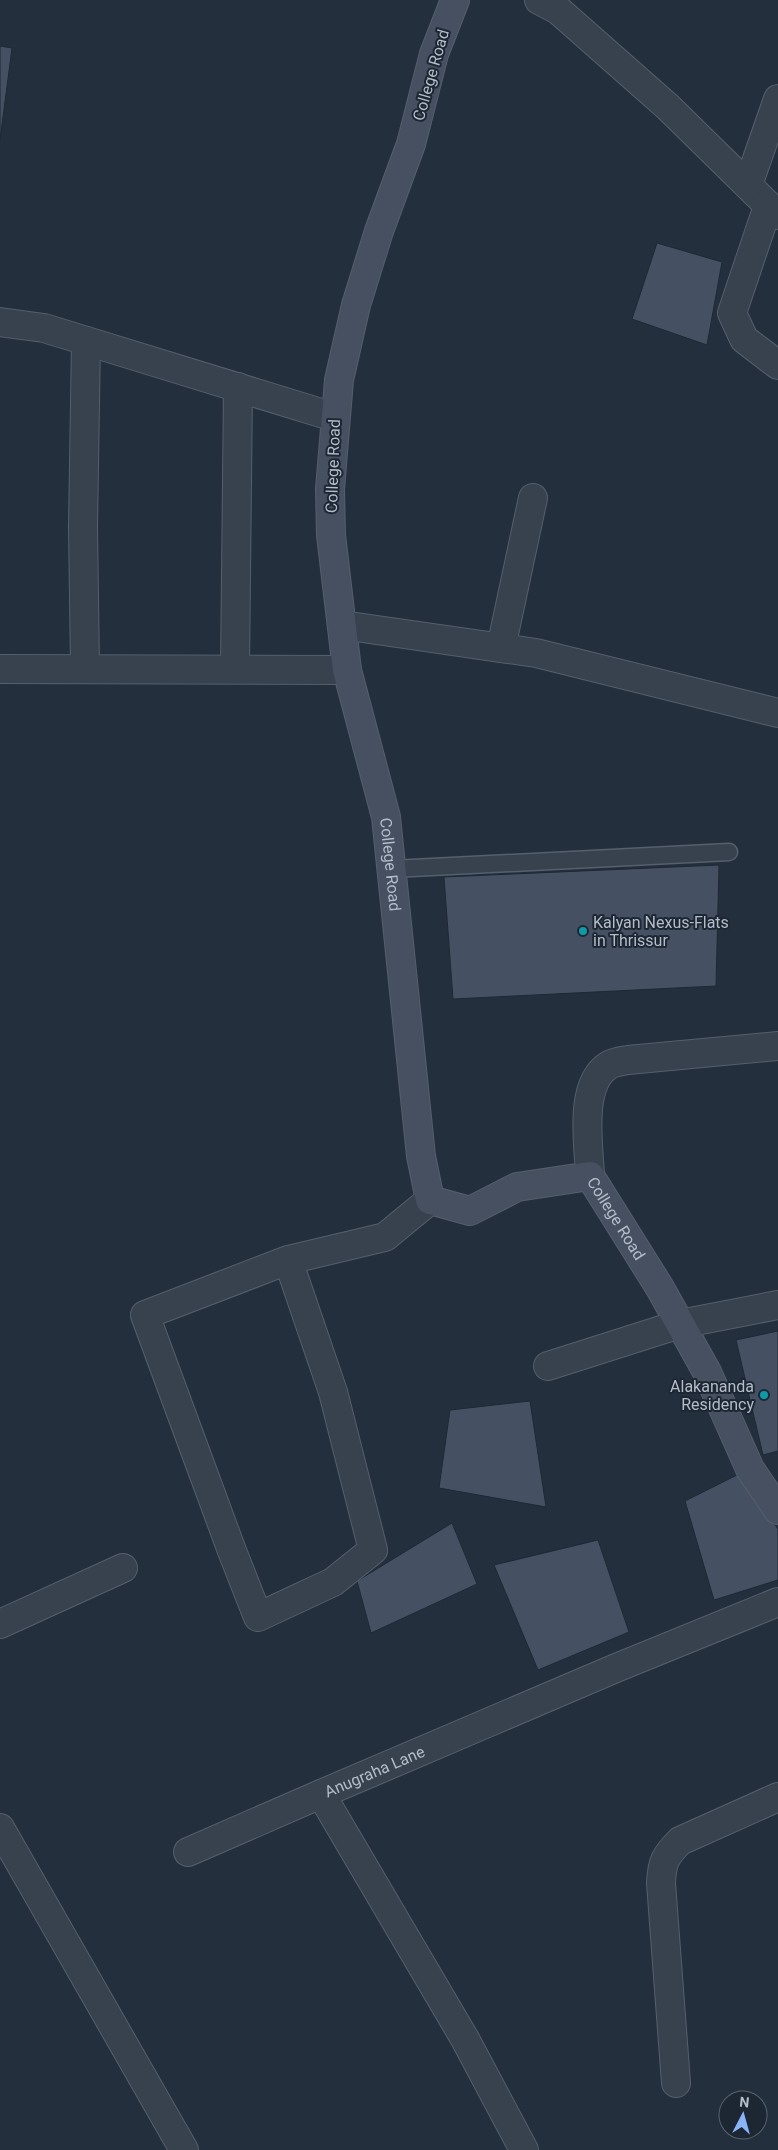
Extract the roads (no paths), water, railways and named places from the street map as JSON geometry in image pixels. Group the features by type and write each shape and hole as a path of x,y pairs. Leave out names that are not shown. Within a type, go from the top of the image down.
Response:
{"street":[{"name":"College Road","path":"455,0 434,54 411,144 379,231 356,306 339,380 334,417 330,489 331,535 347,670 386,817 421,1156 430,1200 470,1210 517,1187 590,1176 660,1288 707,1372 750,1468 778,1510"},
{"path":"539,0 558,10 668,107 773,210 732,313 744,339 778,365"},
{"path":"748,185 776,111"},
{"path":"0,322 44,328 334,417"},
{"path":"85,668 83,527 86,341"},
{"path":"235,669 238,388"},
{"path":"501,648 533,498"},
{"path":"342,625 536,653 778,713"},
{"path":"0,669 347,670"},
{"path":"590,1176 588,1099 596,1079 608,1066 628,1060 778,1046"},
{"path":"288,1260 334,1392 373,1550 333,1582 258,1617 145,1315 288,1260 385,1237 430,1200"},
{"path":"548,1366 680,1324 778,1305"},
{"path":"0,1624 124,1568"},
{"name":"Anugraha Lane","path":"524,2150 465,2039 321,1794 616,1668 778,1602"},
{"path":"188,1852 321,1794"},
{"path":"676,2083 661,1883 662,1866 668,1853 680,1841 778,1797"},
{"path":"0,1828 184,2150"}],"lane":[{"path":"392,869 729,852"}],"place":[{"name":"Kalyan Nexus-Flats in Thrissur","path":"583,931"},
{"name":"Alakananda Residency","path":"764,1395"}]}
